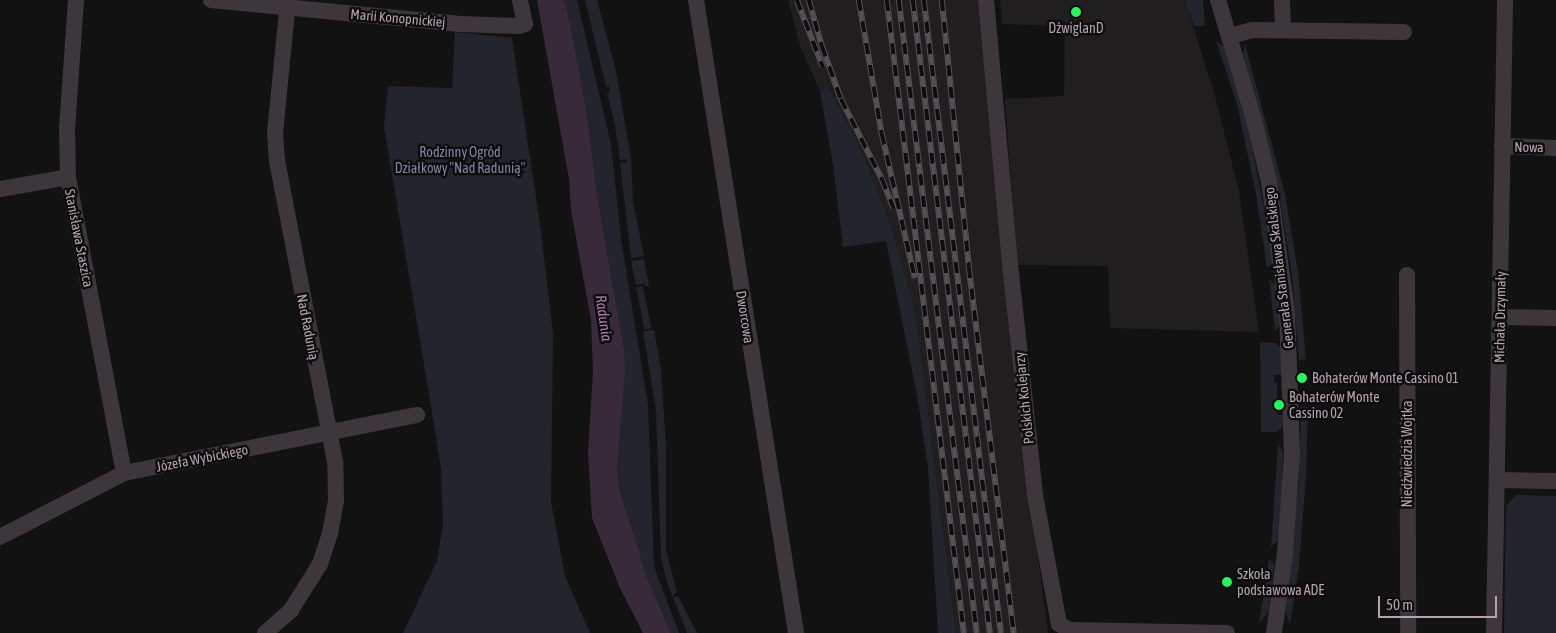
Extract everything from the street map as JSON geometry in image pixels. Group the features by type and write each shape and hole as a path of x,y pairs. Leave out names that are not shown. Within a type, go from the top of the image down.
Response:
{"street":[{"name":"Stanisława Staszica","path":"76,0 67,129 68,176 124,473"},
{"name":"Marii Konopnickiej","path":"211,0 288,4 460,24 519,26 524,24 520,0"},
{"name":"Dworcowa","path":"696,0 796,633"},
{"name":"Polskich Kolejarzy","path":"986,0 1011,274 1035,495 1059,624 1070,630 1227,633"},
{"name":"Generała Stanisława Skalskiego","path":"1218,0 1254,120 1269,182 1287,311 1292,455 1285,553 1274,633"},
{"path":"1282,0 1282,30"},
{"name":"Michała Drzymały","path":"1494,633 1505,0"},
{"name":"Nad Radunią","path":"265,633 291,610 307,588 320,564 330,534 336,501 335,462 277,161 275,132 288,4"},
{"path":"1230,36 1252,30 1404,32"},
{"name":"Nowa","path":"1502,146 1556,148"},
{"path":"0,189 68,176"},
{"name":"Niedźwiedzia Wojtka","path":"1407,276 1408,633"},
{"path":"1500,317 1556,318"},
{"name":"Józefa Wybickiego","path":"0,537 124,473 418,415"},
{"path":"1497,480 1556,480"}],"shaded area":[{"path":"788,0 978,0 1018,403 1048,633 956,633 918,333 911,295 890,224 829,86 820,91 800,46"},
{"path":"1000,0 1185,0 1216,100 1239,191 1259,332 1110,328 1108,266 1017,265 1005,99 1064,96 1065,26 1002,24"}],"green space":[{"path":"564,0 577,0 611,144 621,239 648,405 654,566 679,633 671,633 647,577 619,488 617,467 624,349 597,194 587,115"},
{"path":"585,0 597,0 616,71 631,159 633,202 644,256 631,258 620,163 627,162 627,159 620,160 615,125 607,93 610,92 609,86 606,87"},
{"path":"1185,0 1203,0 1205,26 1194,26"},
{"name":"Rodzinny Ogród Działkowy \"Nad Radunią\"","path":"455,32 512,38 541,231 553,334 551,502 565,576 590,633 403,633 437,561 443,525 441,469 384,127 388,86 452,88"},
{"path":"1216,41 1224,47 1249,131 1273,255 1272,264 1267,268 1256,194 1237,104"},
{"path":"1245,44 1285,194 1298,272 1306,359 1299,360 1292,275 1279,193 1243,54"},
{"path":"828,86 857,142 876,188 890,224 911,295 918,333 956,633 938,633 928,467 917,395 886,241 843,247 833,165 820,91"},
{"path":"644,259 649,286 645,286 645,283 636,285 631,261"},
{"path":"1269,279 1277,286 1281,324 1275,331"},
{"path":"643,286 651,328 644,330 636,287"},
{"path":"654,330 661,369 666,447 666,550 677,593 673,595 674,597 678,596 697,633 687,633 667,583 661,558 656,410 643,331"},
{"path":"1260,342 1276,343 1283,351 1284,375 1274,375 1274,382 1277,383 1277,415 1284,415 1282,428 1276,432 1261,432"},
{"path":"1301,407 1308,407 1306,476 1299,566 1290,625 1285,610 1299,480"},
{"path":"1278,444 1283,451 1282,494 1278,540 1271,547"},
{"path":"1516,495 1556,496 1556,633 1504,633 1506,506"},
{"path":"1269,559 1274,564 1274,568 1269,610 1259,624"}],"water":[{"name":"Radunia","path":"537,0 564,0 570,24 587,115 597,194 624,349 625,371 617,467 619,488 647,577 671,633 643,633 620,588 592,518 588,453 593,371 591,320 571,210 569,179"}],"railway":[{"path":"797,0 823,67"},
{"path":"809,0 822,46 841,99 882,179 894,209"},
{"path":"859,0 882,134 915,278"},
{"path":"887,0 964,633"},
{"path":"899,0 977,633"},
{"path":"913,0 990,633"},
{"path":"924,0 1001,633"},
{"path":"942,0 969,267 1014,633"}],"place":[{"name":"DźwiglanD","path":"1076,12"},
{"name":"Bohaterów Monte Cassino 01","path":"1302,378"},
{"name":"Bohaterów Monte Cassino 02","path":"1279,405"},
{"name":"Szkoła podstawowa ADE","path":"1227,582"}]}
